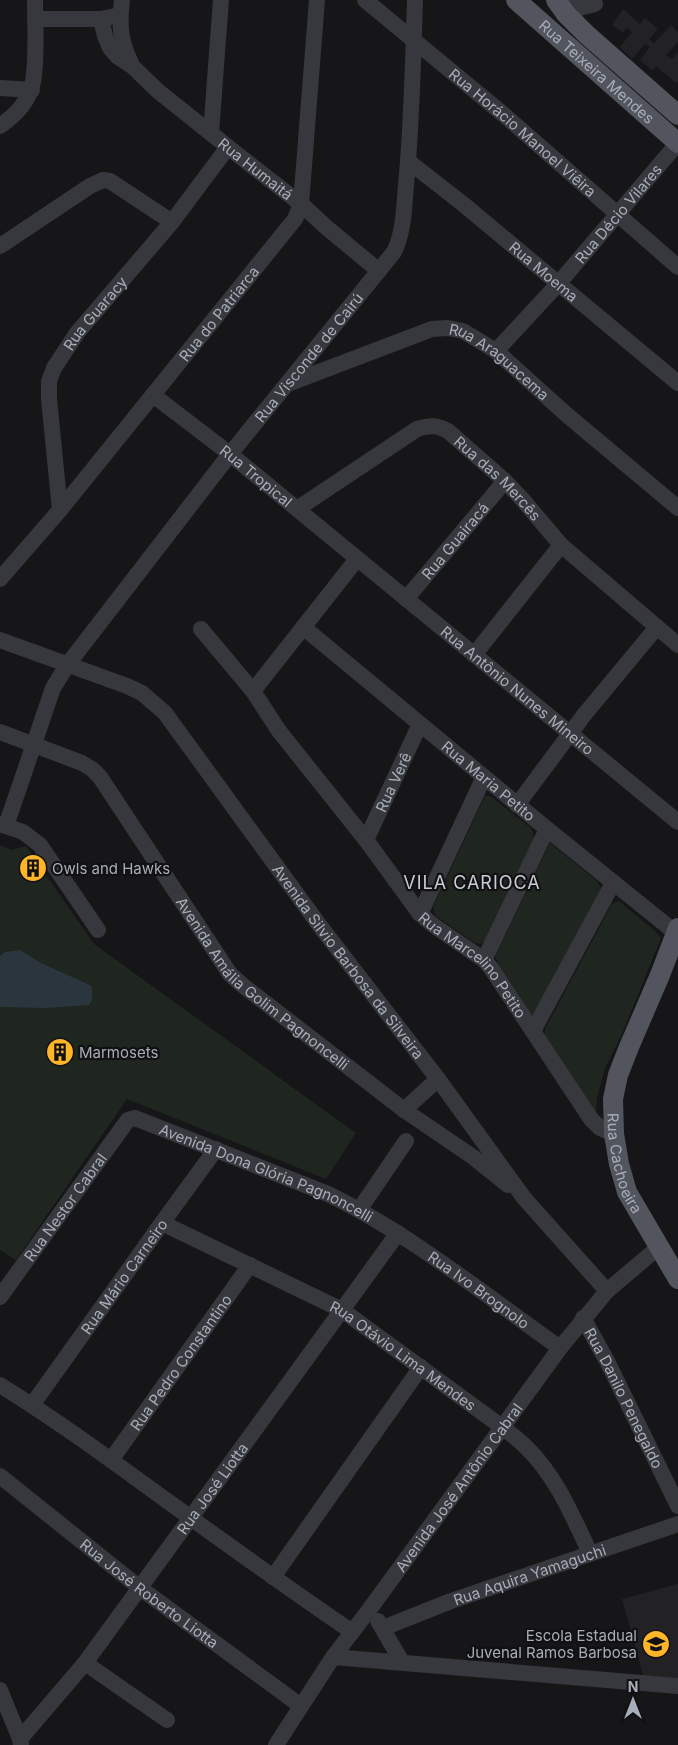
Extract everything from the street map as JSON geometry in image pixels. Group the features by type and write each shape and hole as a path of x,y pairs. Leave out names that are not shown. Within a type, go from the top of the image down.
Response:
{"main road":[{"name":"Rua Teixeira Mendes","path":"516,0 647,118 678,143"},
{"name":"Rua Teixeira Mendes","path":"556,0 566,14 586,34 678,114"},
{"name":"Rua Cachoeira","path":"677,930 618,1075 613,1099 614,1134 619,1164 627,1192 678,1279"}],"street":[{"path":"0,126 10,119 23,105 32,90 35,0"},
{"path":"211,133 221,0"},
{"name":"Rua do Patriarca","path":"0,578 60,510 295,219 301,204 317,0"},
{"name":"Rua Horácio Manoel Viêira","path":"365,0 502,114 678,267"},
{"name":"Rua Visconde de Cairú","path":"3,825 53,688 68,664 230,454 379,271 400,241 408,161 415,0"},
{"path":"561,0 579,8 595,2"},
{"path":"586,34 595,2"},
{"path":"34,19 101,19 121,7"},
{"name":"Rua Humaitá","path":"121,7 120,31 123,46 132,66"},
{"name":"Rua Humaitá","path":"101,19 110,48 117,56 132,66 158,90 301,204 379,271"},
{"path":"0,88 32,90"},
{"path":"647,118 663,120 678,114"},
{"name":"Rua Décio Vilares","path":"496,351 558,284 678,143"},
{"name":"Rua Guaracy","path":"60,510 49,399 49,381 54,368 77,333 172,222 228,147"},
{"name":"Rua Moema","path":"408,161 678,383"},
{"path":"0,246 90,186 103,180 110,181 172,222"},
{"name":"Rua Araguacema","path":"288,384 432,329 448,328 463,331 496,351 567,415 678,508"},
{"name":"Rua Tropical","path":"153,395 230,454 357,559"},
{"name":"Rua das Mercês","path":"297,509 417,429 428,425 437,425 448,431 505,481 561,545 678,645"},
{"name":"Rua Guairacá","path":"406,600 505,481"},
{"path":"474,655 561,545"},
{"path":"253,691 357,559"},
{"name":"Rua Antônio Nunes Mineiro","path":"357,559 678,822"},
{"name":"Rua Maria Petito","path":"303,627 613,884 677,930"},
{"path":"517,805 572,734 584,715 657,627"},
{"name":"Rua Marcelino Petito","path":"201,629 253,691 279,731 366,840 420,914 484,960 534,1031 591,1119 600,1128 614,1134"},
{"name":"Avenida Silvio Barbosa da Silveira","path":"0,640 128,686 148,698 165,713 320,926 438,1079 524,1198 608,1291"},
{"name":"Rua Verê","path":"366,840 420,724"},
{"name":"Avenida Amália Golim Pagnoncelli","path":"0,732 82,763 92,769 100,777 230,974 404,1110 473,1157 524,1198"},
{"path":"420,914 484,777"},
{"path":"3,825 22,832 40,845 98,930"},
{"path":"484,960 547,829"},
{"path":"534,1031 613,884"},
{"path":"404,1110 438,1079"},
{"name":"Avenida Dona Glória Pagnoncelli","path":"131,1118 138,1118 328,1194 398,1233"},
{"name":"Rua Nestor Cabral","path":"0,1297 131,1118"},
{"path":"359,1210 406,1141"},
{"name":"Rua Mário Carneiro","path":"32,1405 216,1149"},
{"name":"Rua Otávio Lima Mendes","path":"162,1223 342,1310 502,1427 527,1447 546,1470 562,1494 590,1553"},
{"name":"Rua José Liotta","path":"20,1742 85,1663 398,1233"},
{"name":"Rua Ivo Brognolo","path":"398,1233 560,1348"},
{"name":"Avenida José Antônio Cabral","path":"276,1745 351,1631 369,1610 583,1318 608,1291 660,1246"},
{"name":"Rua Pedro Constantino","path":"111,1460 250,1265"},
{"name":"Rua Danilo Penegaldo","path":"583,1318 608,1362 678,1506"},
{"path":"273,1577 421,1367"},
{"path":"0,1386 32,1405 111,1460 351,1631"},
{"name":"Rua José Roberto Liotta","path":"0,1476 140,1588 301,1706"},
{"name":"Rua Aquira Yamaguchi","path":"383,1628 452,1601 678,1524"},
{"path":"369,1610 383,1628 402,1662"},
{"path":"333,1657 678,1686"},
{"path":"85,1663 167,1720"},
{"path":"0,1690 20,1742"}],"shaded area":[{"path":"623,9 640,24 645,18 658,29 649,39 654,43 671,25 678,32 678,42 666,55 672,59 678,52 678,81 676,83 656,66 653,71 640,60 650,47 645,44 632,59 620,47 632,32 627,28 623,33 612,25"},
{"path":"485,796 490,796 531,828 535,840 486,940 481,944 475,943 436,916 433,907"},
{"path":"550,843 597,881 601,889 535,1014 530,1014 499,966 495,956"},
{"path":"0,845 12,850 26,846 94,944 356,1133 326,1179 127,1099 16,1260 0,1250"},
{"path":"619,901 661,938 622,1034 605,1068 597,1098 596,1112 544,1038 545,1029 612,904"},
{"path":"20,950 41,963 92,986 92,1000 89,1005 45,1008 0,1007 0,956 5,952"},
{"name":"Escola Estadual Juvenal Ramos Barbosa","path":"678,1584 678,1692 647,1689 622,1599"}],"place":[{"name":"Owls and Hawks","path":"33,868"},
{"name":"Marmosets","path":"60,1052"},
{"name":"Escola Estadual Juvenal Ramos Barbosa","path":"656,1644"}],"district":[{"name":"VILA CARIOCA","path":"472,882"}]}
